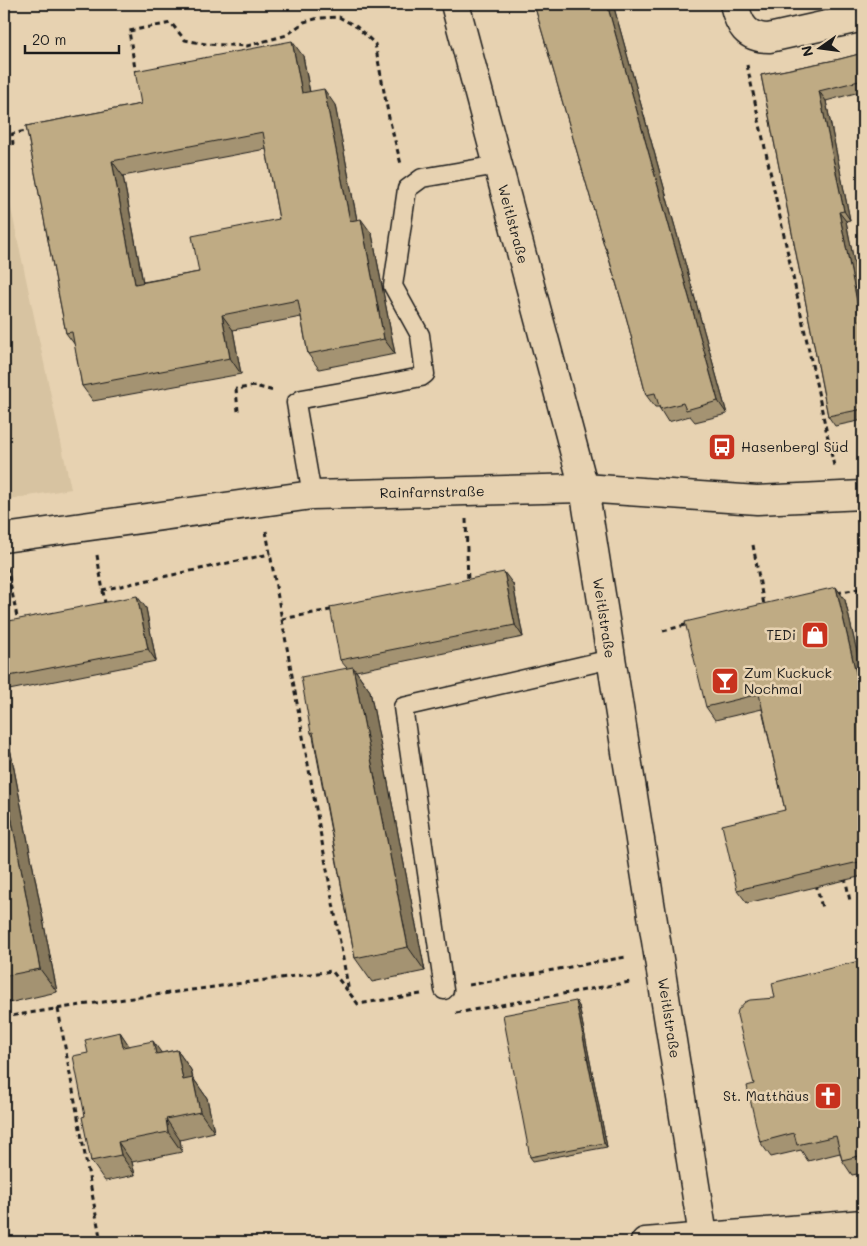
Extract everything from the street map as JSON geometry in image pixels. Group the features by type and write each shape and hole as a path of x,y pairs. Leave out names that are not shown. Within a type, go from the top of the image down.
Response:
{"street":[{"name":"Weitlstraße","path":"455,4 584,488 704,1239"},
{"path":"734,4 740,21 748,33 757,38 769,38 863,17"},
{"name":"Rainfarnstraße","path":"5,550 92,526 312,495 584,488 757,500 852,496"},
{"path":"646,1242 704,1239 863,1224"}],"lane":[{"path":"312,495 296,403 302,400 391,384 421,377 425,374 420,335 393,286 407,189 422,178 498,165"},
{"path":"444,990 403,707 611,659"}],"path":[{"path":"137,78 129,31 171,23 184,40 206,44 247,46 287,35 304,22 319,18 339,17 358,27 374,44 389,118 407,189"},
{"path":"748,33 744,51 746,61 852,496"},
{"path":"13,145 12,134 40,128"},
{"path":"238,412 236,390 255,386 302,400"},
{"path":"459,584 469,582 464,491"},
{"path":"262,502 349,993"},
{"path":"92,526 106,610"},
{"path":"753,545 764,605"},
{"path":"5,550 18,626"},
{"path":"102,590 271,554"},
{"path":"835,593 863,588"},
{"path":"95,605 104,603"},
{"path":"758,607 772,604"},
{"path":"282,619 341,608"},
{"path":"10,621 27,618"},
{"path":"663,631 690,624"},
{"path":"844,875 850,901"},
{"path":"815,878 822,908"},
{"path":"4,1017 332,971 358,1004 626,957"},
{"path":"453,1013 630,982"},
{"path":"58,1009 101,1242"}],"shaded area":[{"path":"4,176 71,489 4,500"}],"building":[{"path":"534,4 607,4 718,401 686,410 683,403 660,409 655,393 646,395 627,320"},
{"path":"292,41 302,93 324,89 350,221 361,219 384,339 308,354 298,300 222,315 230,358 82,386 72,332 66,333 26,126 141,104 135,71","holes":["263,132 279,219 192,236 199,272 135,284 112,161"]},
{"path":"863,53 863,80 819,91 844,211 839,212 863,331 863,409 828,416 761,75"},
{"path":"504,572 515,625 340,660 330,607"},
{"path":"836,587 861,695 863,695 863,861 737,890 722,825 785,810 759,694 706,707 685,622"},
{"path":"137,596 148,649 4,677 4,622"},
{"path":"353,667 408,947 355,958 301,677"},
{"path":"4,779 40,969 4,976"},
{"path":"863,960 863,1155 842,1160 836,1136 797,1145 794,1133 760,1142 747,1086 754,1084 737,1015 738,1010 745,1002 750,1000 775,998 772,983"},
{"path":"576,1001 604,1143 530,1157 503,1015"},
{"path":"120,1032 123,1047 153,1041 156,1054 177,1050 183,1080 193,1078 200,1112 166,1119 168,1132 118,1142 121,1155 91,1161 82,1117 85,1116 73,1056 88,1053 85,1040"}],"place":[{"name":"Hasenbergl Süd","path":"722,447"},
{"name":"TEDi","path":"815,635"},
{"name":"Zum Kuckuck Nochmal","path":"725,681"},
{"name":"St. Matthäus","path":"828,1096"}]}
